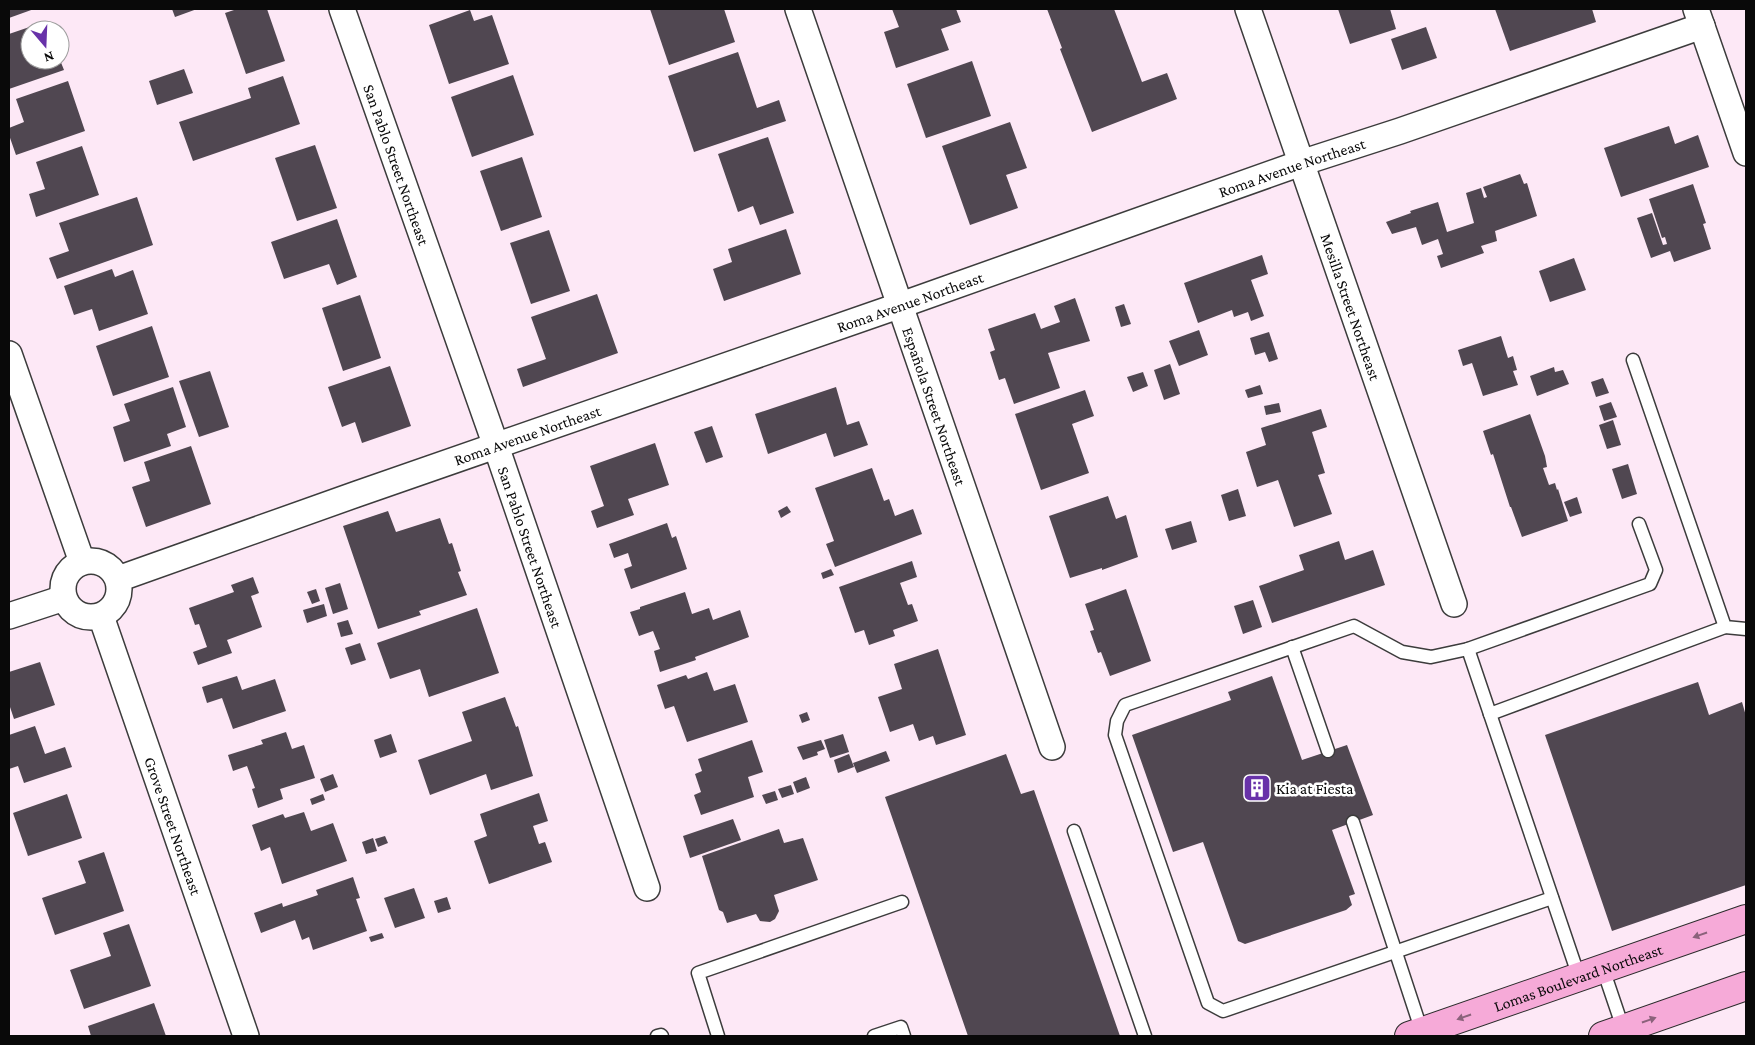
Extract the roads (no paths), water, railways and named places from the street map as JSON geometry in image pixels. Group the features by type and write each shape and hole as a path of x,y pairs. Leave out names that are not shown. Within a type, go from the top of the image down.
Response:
{"main road":[{"name":"Lomas Boulevard Northeast","path":"1416,1034 1746,919"},
{"path":"1617,1034 1746,986"}],"street":[{"name":"San Pablo Street Northeast","path":"342,9 496,446 648,888"},
{"name":"Española Street Northeast","path":"798,9 1052,747"},
{"name":"Mesilla Street Northeast","path":"1248,9 1454,604"},
{"name":"Roma Avenue Northeast","path":"118,579 1301,163 1400,131 1699,17"},
{"path":"1699,17 1746,153"},
{"path":"9,354 82,562"},
{"path":"100,561 114,572 118,579 120,588 115,605 101,616 92,617 75,612 64,598 63,589 68,572 82,562 100,561"},
{"path":"9,616 64,598"},
{"name":"Grove Street Northeast","path":"101,616 246,1036"}],"lane":[{"path":"1632,360 1725,627"},
{"path":"1552,898 1223,1011 1208,1003 1115,735 1117,721 1124,705 1354,626 1402,652 1431,657 1468,649 1650,584 1656,570 1639,524"},
{"path":"1490,714 1725,627 1746,629"},
{"path":"1292,647 1328,751"},
{"path":"1468,649 1552,898 1591,973 1617,1034"},
{"path":"1353,822 1396,951 1416,1034"},
{"path":"1074,831 1145,1036"},
{"path":"718,1036 698,973 902,902"},
{"path":"874,1036 901,1027 904,1036"},
{"path":"657,1036 662,1036"}],"place":[{"name":"Kia at Fiesta","path":"1257,788"}]}
